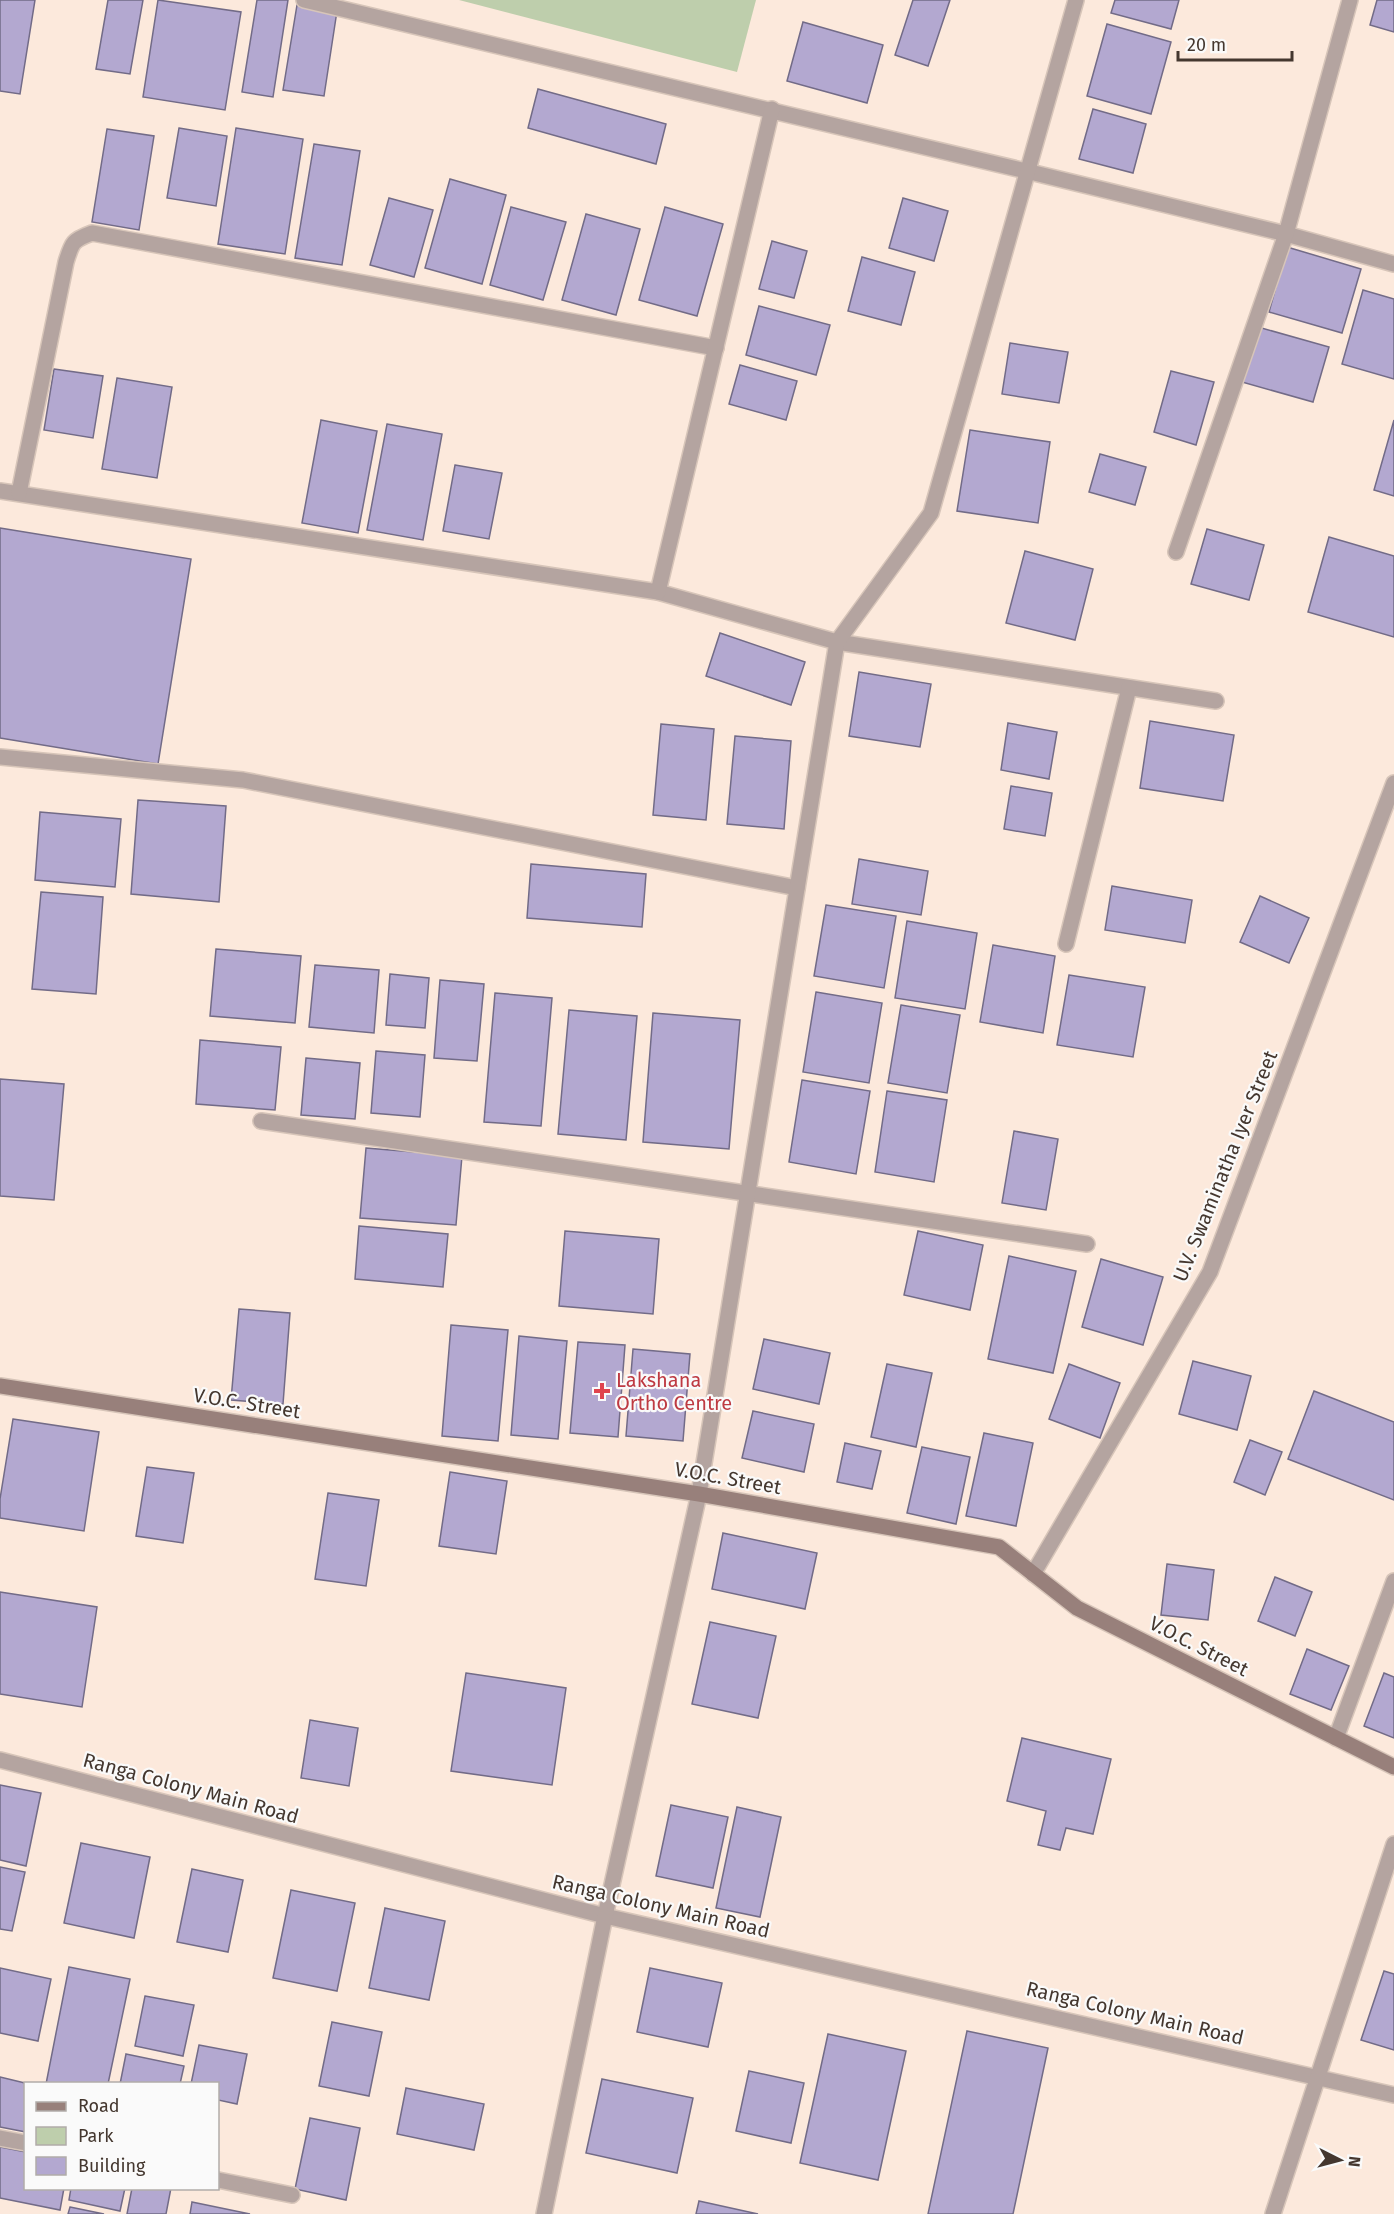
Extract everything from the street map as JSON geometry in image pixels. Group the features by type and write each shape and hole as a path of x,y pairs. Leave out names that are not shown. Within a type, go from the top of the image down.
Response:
{"street":[{"path":"304,0 1026,171 1286,234 1394,264"},
{"path":"543,2214 604,1916 699,1494 837,642 931,513 1076,0"},
{"path":"1176,552 1286,234 1350,0"},
{"path":"658,592 772,110"},
{"path":"19,494 66,262 77,238 92,233 716,348"},
{"path":"0,490 658,592 837,642 1216,701"},
{"path":"1066,944 1129,688"},
{"path":"0,757 243,780 797,888"},
{"name":"U.V. Swaminatha Iyer Street","path":"1033,1574 1209,1272 1394,783"},
{"path":"261,1121 1087,1244"},
{"name":"V.O.C. Street","path":"0,1386 699,1494 999,1548 1077,1608 1394,1767"},
{"path":"1336,1738 1394,1581"},
{"name":"Ranga Colony Main Road","path":"0,1760 604,1916 1394,2095"},
{"path":"1273,2214 1394,1844"},
{"path":"0,2138 24,2143"},
{"path":"219,2181 292,2195"}],"green space":[{"path":"459,0 756,0 737,72"}],"building":[{"path":"0,0 35,0 20,94 0,91"},
{"path":"108,0 143,0 130,74 96,69"},
{"path":"158,0 241,12 225,110 143,97"},
{"path":"257,0 288,0 273,97 242,92"},
{"path":"913,0 950,0 928,66 895,55"},
{"path":"1115,0 1179,0 1171,29 1111,13"},
{"path":"1377,0 1394,0 1394,32 1370,25"},
{"path":"297,5 337,11 324,96 283,90"},
{"path":"803,22 883,45 867,103 787,81"},
{"path":"1107,24 1171,42 1151,114 1087,96"},
{"path":"538,89 666,124 656,164 528,128"},
{"path":"1093,109 1146,124 1133,173 1079,159"},
{"path":"179,128 227,136 216,206 167,198"},
{"path":"236,128 303,139 285,254 218,244"},
{"path":"107,129 154,136 139,230 92,222"},
{"path":"314,144 360,151 342,265 295,258"},
{"path":"450,179 506,195 482,284 425,268"},
{"path":"389,198 433,210 414,277 370,265"},
{"path":"903,198 948,211 934,261 889,248"},
{"path":"511,207 566,222 543,300 490,285"},
{"path":"665,207 723,224 697,316 639,300"},
{"path":"586,214 640,229 616,315 562,300"},
{"path":"772,241 807,251 794,298 759,289"},
{"path":"1287,247 1361,269 1342,333 1269,312"},
{"path":"862,257 915,272 901,325 848,311"},
{"path":"1363,290 1394,299 1394,379 1342,364"},
{"path":"759,306 830,325 816,375 746,355"},
{"path":"1258,327 1329,347 1313,402 1242,382"},
{"path":"1010,343 1068,352 1059,403 1002,394"},
{"path":"740,365 797,381 786,420 729,404"},
{"path":"54,369 103,376 93,438 44,430"},
{"path":"1171,371 1214,382 1196,445 1154,432"},
{"path":"117,378 172,387 157,478 102,469"},
{"path":"321,420 377,431 358,533 302,523"},
{"path":"1394,420 1394,496 1374,490"},
{"path":"387,424 442,434 423,540 367,530"},
{"path":"970,430 1050,442 1038,523 957,511"},
{"path":"1100,454 1146,467 1135,505 1089,492"},
{"path":"455,465 502,473 489,539 443,531"},
{"path":"0,528 191,559 158,764 0,738"},
{"path":"1207,529 1264,545 1249,600 1191,584"},
{"path":"1329,537 1394,556 1394,637 1308,612"},
{"path":"1025,551 1093,569 1075,640 1006,623"},
{"path":"720,633 805,662 791,705 706,676"},
{"path":"859,672 931,684 920,747 849,736"},
{"path":"1150,721 1234,735 1223,801 1140,788"},
{"path":"1008,723 1057,732 1049,779 1001,770"},
{"path":"661,724 714,729 706,820 653,815"},
{"path":"735,736 791,741 784,829 727,824"},
{"path":"1011,786 1052,793 1045,836 1004,829"},
{"path":"138,800 226,806 219,902 131,894"},
{"path":"40,812 121,819 115,887 35,880"},
{"path":"859,859 928,871 921,915 852,904"},
{"path":"531,864 646,874 642,927 527,918"},
{"path":"1112,886 1192,900 1185,943 1105,930"},
{"path":"41,892 103,897 96,994 32,989"},
{"path":"1260,896 1309,918 1289,963 1240,942"},
{"path":"826,905 896,916 884,988 814,976"},
{"path":"907,921 977,933 965,1009 895,998"},
{"path":"993,945 1055,956 1043,1033 980,1022"},
{"path":"216,949 301,956 295,1023 210,1016"},
{"path":"315,965 379,970 374,1033 309,1027"},
{"path":"390,974 429,978 425,1028 386,1025"},
{"path":"1069,975 1145,987 1133,1057 1057,1045"},
{"path":"440,980 484,984 477,1061 434,1058"},
{"path":"816,992 882,1003 869,1083 803,1072"},
{"path":"495,993 552,998 541,1126 484,1122"},
{"path":"901,1005 960,1015 947,1093 888,1083"},
{"path":"569,1010 637,1016 626,1140 558,1134"},
{"path":"653,1013 740,1020 729,1149 643,1142"},
{"path":"200,1040 281,1047 275,1110 196,1104"},
{"path":"376,1051 425,1055 420,1117 371,1113"},
{"path":"306,1058 360,1063 355,1119 301,1115"},
{"path":"0,1079 64,1084 54,1200 0,1196"},
{"path":"802,1080 870,1091 856,1174 789,1162"},
{"path":"887,1091 947,1100 934,1182 875,1172"},
{"path":"1014,1131 1058,1139 1046,1210 1002,1203"},
{"path":"366,1148 462,1156 456,1225 360,1218"},
{"path":"359,1226 448,1234 443,1287 355,1279"},
{"path":"565,1231 659,1239 653,1314 559,1306"},
{"path":"918,1231 983,1245 970,1310 904,1295"},
{"path":"1009,1256 1076,1271 1053,1373 988,1359"},
{"path":"1101,1259 1163,1277 1143,1345 1082,1327"},
{"path":"239,1309 290,1313 283,1404 231,1400"},
{"path":"451,1325 508,1330 498,1441 442,1436"},
{"path":"519,1336 567,1341 558,1439 511,1435"},
{"path":"764,1339 830,1353 819,1404 753,1389"},
{"path":"578,1342 625,1345 618,1437 570,1433"},
{"path":"633,1349 690,1354 683,1441 626,1436"},
{"path":"1193,1361 1251,1376 1237,1430 1179,1414"},
{"path":"887,1364 932,1373 916,1447 871,1437"},
{"path":"1069,1364 1120,1383 1100,1438 1049,1419"},
{"path":"1314,1391 1394,1422 1394,1500 1288,1459"},
{"path":"753,1411 814,1424 804,1472 742,1458"},
{"path":"13,1419 99,1432 84,1531 0,1518 0,1499"},
{"path":"984,1433 1033,1443 1016,1526 966,1516"},
{"path":"1250,1440 1282,1452 1265,1495 1234,1482"},
{"path":"845,1443 881,1451 872,1489 837,1482"},
{"path":"922,1447 970,1457 956,1524 907,1513"},
{"path":"147,1467 194,1473 183,1543 136,1536"},
{"path":"450,1472 507,1481 496,1554 439,1546"},
{"path":"328,1493 379,1500 366,1586 315,1579"},
{"path":"723,1533 817,1553 805,1609 712,1589"},
{"path":"1167,1564 1214,1570 1208,1620 1161,1615"},
{"path":"1275,1577 1312,1592 1295,1636 1258,1621"},
{"path":"0,1592 97,1607 82,1707 0,1694"},
{"path":"710,1622 776,1636 758,1718 692,1704"},
{"path":"1307,1649 1349,1666 1331,1710 1290,1694"},
{"path":"466,1673 566,1688 552,1785 451,1771"},
{"path":"1384,1673 1394,1677 1394,1738 1364,1726"},
{"path":"310,1720 358,1728 349,1786 301,1778"},
{"path":"1022,1738 1111,1759 1093,1834 1066,1828 1060,1850 1038,1845 1046,1811 1007,1801"},
{"path":"0,1785 41,1793 26,1866 0,1860"},
{"path":"671,1805 728,1817 713,1888 656,1876"},
{"path":"737,1807 781,1817 760,1917 716,1908"},
{"path":"81,1843 150,1857 134,1938 64,1923"},
{"path":"0,1867 25,1872 12,1931 0,1929"},
{"path":"192,1869 243,1880 228,1952 177,1942"},
{"path":"291,1890 355,1903 337,1991 273,1978"},
{"path":"385,1908 445,1921 429,2000 369,1988"},
{"path":"69,1967 130,1979 108,2082 46,2082"},
{"path":"0,1968 51,1979 38,2041 0,2033"},
{"path":"650,1968 722,1983 708,2047 637,2032"},
{"path":"1384,1971 1394,1974 1394,2050 1361,2040"},
{"path":"145,1996 194,2005 183,2056 135,2046"},
{"path":"332,2022 382,2032 369,2096 319,2086"},
{"path":"967,2031 1048,2048 1013,2214 928,2214"},
{"path":"828,2034 906,2051 878,2180 800,2163"},
{"path":"199,2045 247,2054 237,2104 219,2100 219,2082 191,2082"},
{"path":"126,2054 184,2066 180,2082 120,2082"},
{"path":"749,2071 804,2083 791,2143 736,2131"},
{"path":"0,2077 24,2083 24,2132 0,2127"},
{"path":"602,2079 693,2098 677,2173 586,2153"},
{"path":"406,2088 484,2104 474,2150 397,2134"},
{"path":"310,2118 360,2128 346,2200 295,2189"},
{"path":"0,2147 24,2152 24,2190 64,2190 60,2210 0,2198"},
{"path":"71,2190 125,2190 120,2211 69,2200"},
{"path":"132,2190 171,2190 166,2214 127,2214"},
{"path":"699,2201 758,2214 696,2214"},
{"path":"192,2202 250,2214 190,2214"},
{"path":"70,2207 104,2214 68,2214"}],"place":[{"name":"Lakshana Ortho Centre","path":"602,1391"}]}
